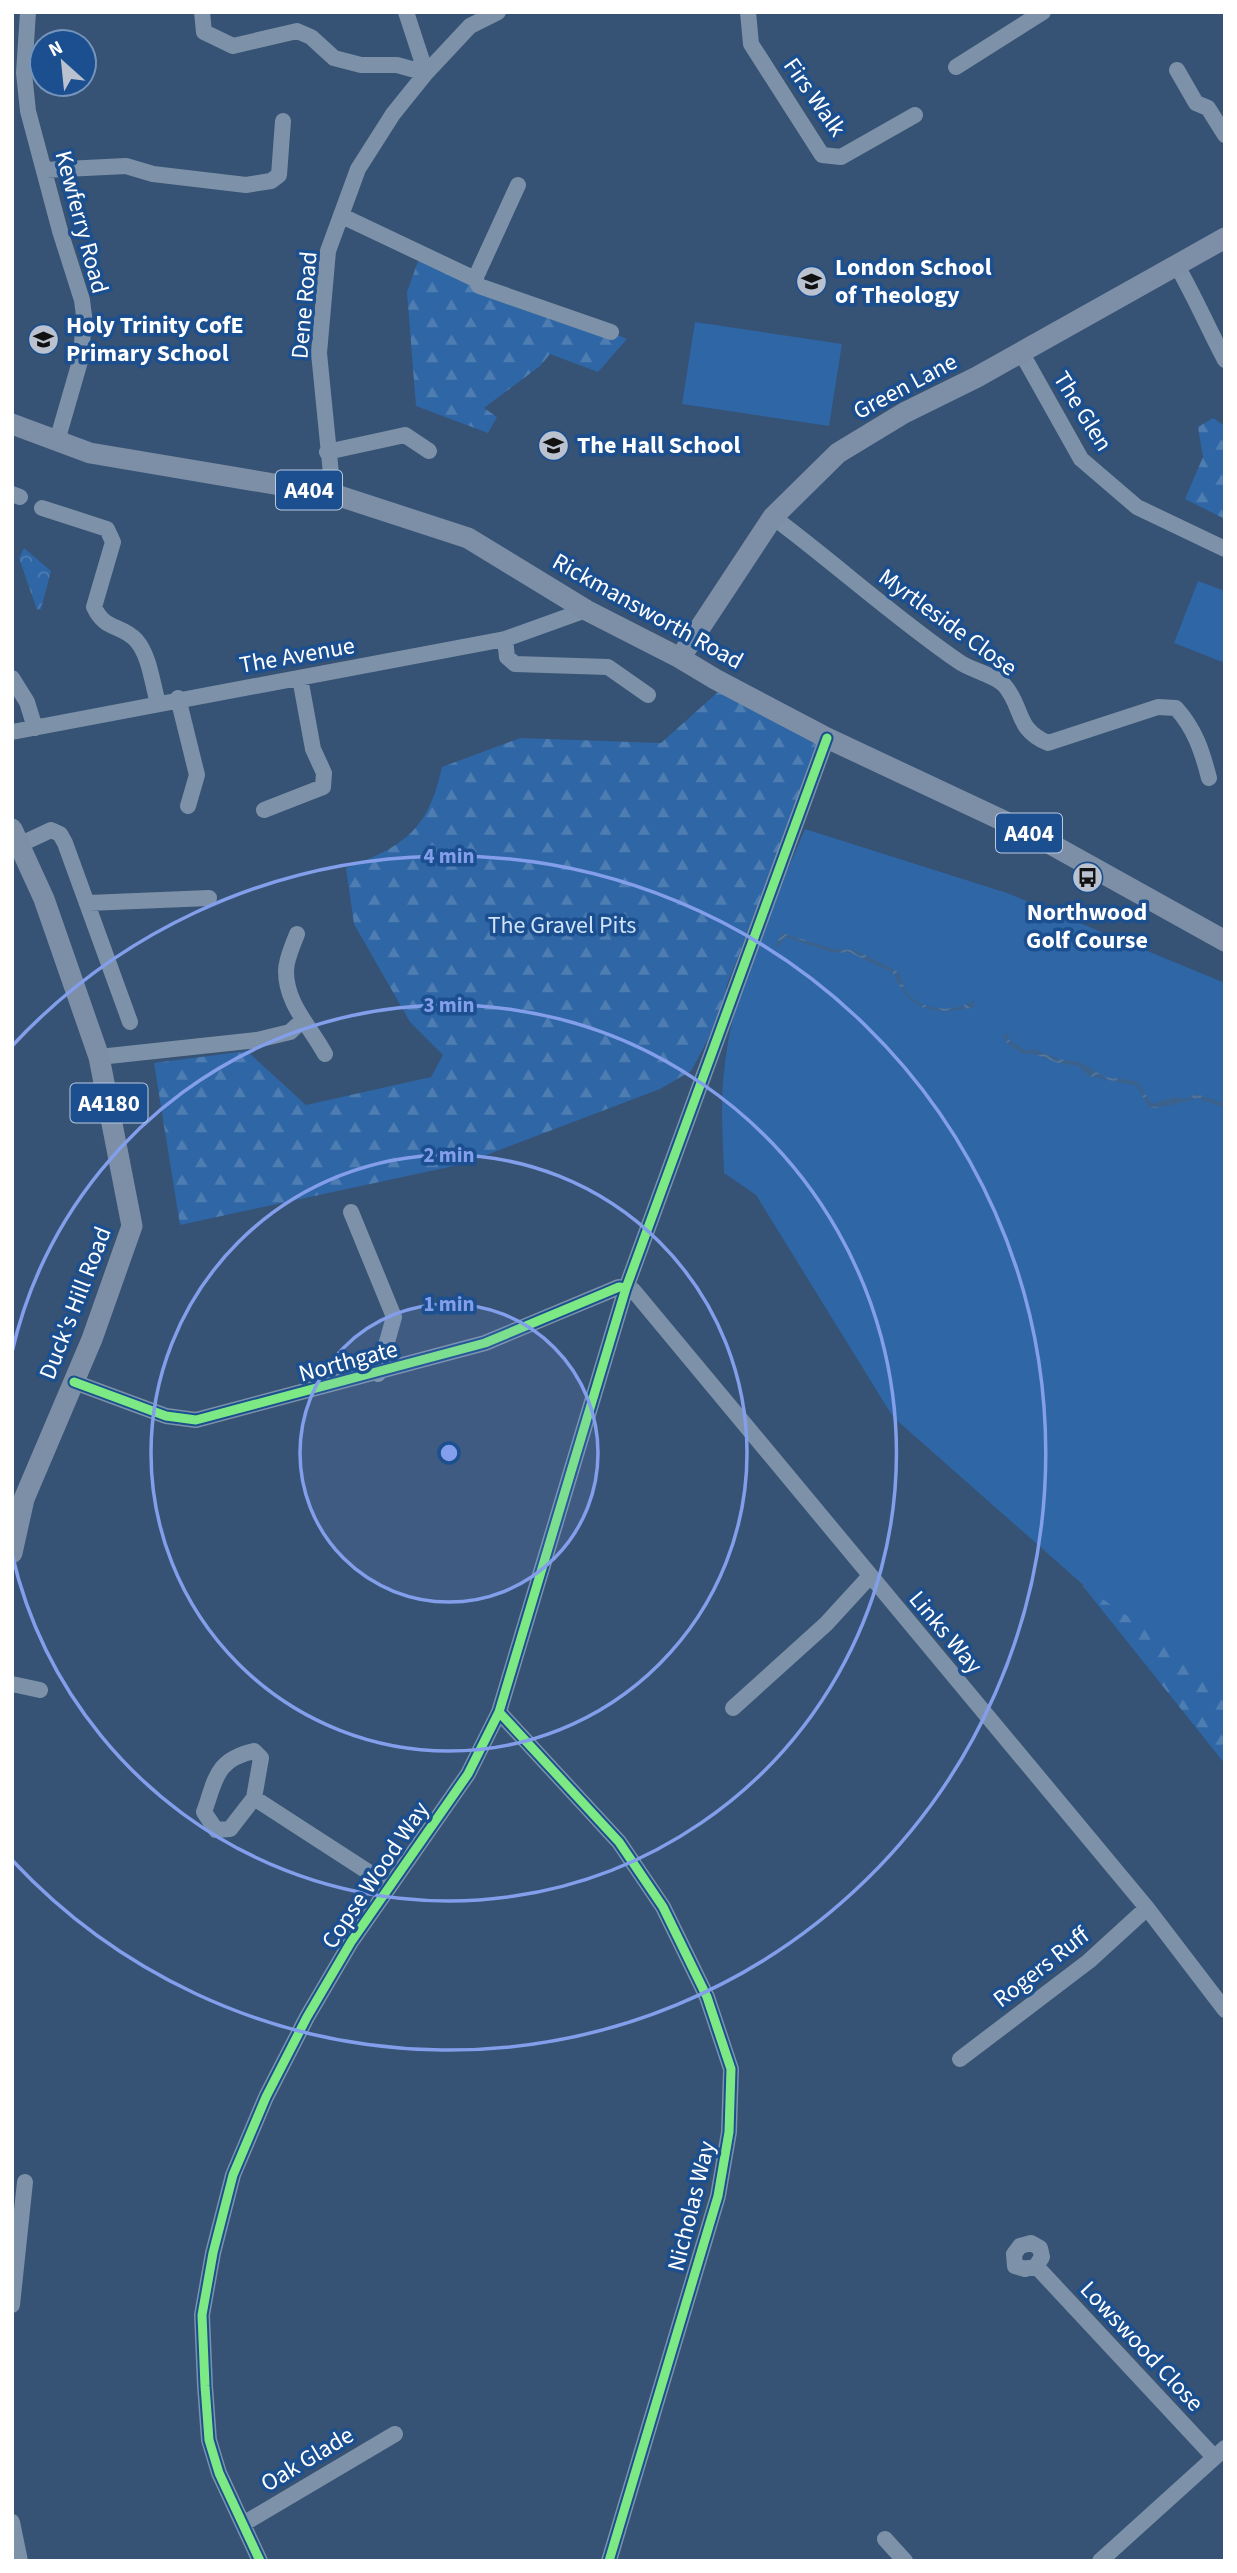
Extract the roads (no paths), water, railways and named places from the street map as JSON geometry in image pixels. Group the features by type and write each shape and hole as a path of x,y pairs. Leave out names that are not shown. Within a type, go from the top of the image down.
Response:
{"main road":[{"name":"Green Lane","path":"680,658 773,517 838,453 904,413 1021,352 1225,238"},
{"name":"Rickmansworth Road","path":"12,424 90,453 333,494 468,538 586,610 827,738 1038,837 1225,941"},
{"name":"Duck's Hill Road","path":"12,1553 24,1499 74,1382 132,1226 99,1057 63,950 17,836"}],"street":[{"name":"Kewferry Road","path":"28,12 24,89 82,300 82,358 57,442"},
{"path":"202,12 204,32 233,46 297,31 311,37 334,58 361,65 397,65 426,73"},
{"path":"406,12 426,73"},
{"name":"Dene Road","path":"333,494 319,353 328,251 358,169 394,114 426,73 478,17 498,12"},
{"name":"Firs Walk","path":"748,12 751,44 822,155 841,157 915,115"},
{"path":"956,67 1041,13"},
{"path":"1177,70 1196,103 1208,108 1225,135"},
{"path":"45,170 126,166 153,174 246,185 271,181 279,176 283,121"},
{"path":"475,279 518,186"},
{"path":"342,216 475,279 479,286 611,332"},
{"path":"1177,266 1199,302 1205,323 1225,360"},
{"name":"The Glen","path":"1021,352 1082,459 1137,507 1225,549"},
{"path":"327,452 405,435 429,451"},
{"path":"42,508 107,529 112,536 113,542 94,607 108,626 134,638 144,653 158,702"},
{"name":"Myrtleside Close","path":"773,517 835,563 878,602 960,663 1004,684 1031,736 1048,743 1158,706 1176,708 1188,722 1201,747 1209,778"},
{"name":"The Avenue","path":"12,732 178,698 505,639 586,610"},
{"path":"505,639 507,657 515,664 608,667 648,695"},
{"path":"12,678 27,702 35,728"},
{"path":"264,810 323,786 324,773 313,749 300,678"},
{"path":"178,698 197,775 188,806"},
{"name":"Copse Wood Way","path":"260,2561 219,2473 209,2440 202,2315 213,2253 233,2175 265,2097 351,1942 468,1774 499,1712 626,1288 827,738"},
{"path":"17,836 51,830 60,834 88,903 130,1022"},
{"path":"88,903 209,898"},
{"path":"297,934 285,968 296,1011 325,1054"},
{"path":"99,1057 257,1040 290,1032 303,1020"},
{"path":"351,1213 394,1317 378,1374"},
{"name":"Northgate","path":"74,1382 166,1416 195,1420 378,1374 485,1343 610,1291 626,1288"},
{"name":"Links Way","path":"626,1288 633,1290 640,1298 1147,1908 1225,2010"},
{"path":"733,1708 826,1624 870,1576"},
{"path":"12,1684 40,1690"},
{"name":"Nicholas Way","path":"499,1712 619,1842 663,1907 707,1997 731,2069 729,2132 718,2196 608,2561"},
{"path":"254,1751 261,1758 254,1798 230,1829 216,1830 204,1812 214,1778 221,1767 237,1755 254,1751"},
{"path":"254,1798 390,1886"},
{"name":"Rogers Ruff","path":"960,2059 1089,1961 1147,1908"},
{"path":"12,2305 25,2182"},
{"name":"Lowswood Close","path":"1036,2266 1219,2452"},
{"name":"Oak Glade","path":"243,2524 395,2434"},
{"path":"1100,2561 1219,2452"},
{"path":"12,2522 20,2561"},
{"path":"885,2539 905,2561"}],"water":[{"path":"782,933 834,949 855,950 897,971 905,989 920,1003 948,1009 973,1000 975,1007 948,1011 925,1008 907,996 893,973 851,953 831,952 785,937 778,948 775,946"},
{"path":"1008,1033 1009,1040 1026,1051 1034,1049 1059,1059 1080,1062 1105,1077 1137,1081 1152,1104 1174,1097 1186,1099 1196,1094 1225,1103 1225,1108 1197,1098 1149,1108 1137,1086 1089,1076 1078,1066 1058,1063 1034,1054 1023,1054 1008,1044 1003,1036"}],"place":[{"name":"London School of Theology","path":"812,281"},
{"name":"Holy Trinity CofE Primary School","path":"43,339"},
{"name":"The Hall School","path":"554,445"},
{"name":"Northwood Golf Course","path":"1087,878"}],"park label":[{"name":"The Gravel Pits","path":"562,925"}]}
